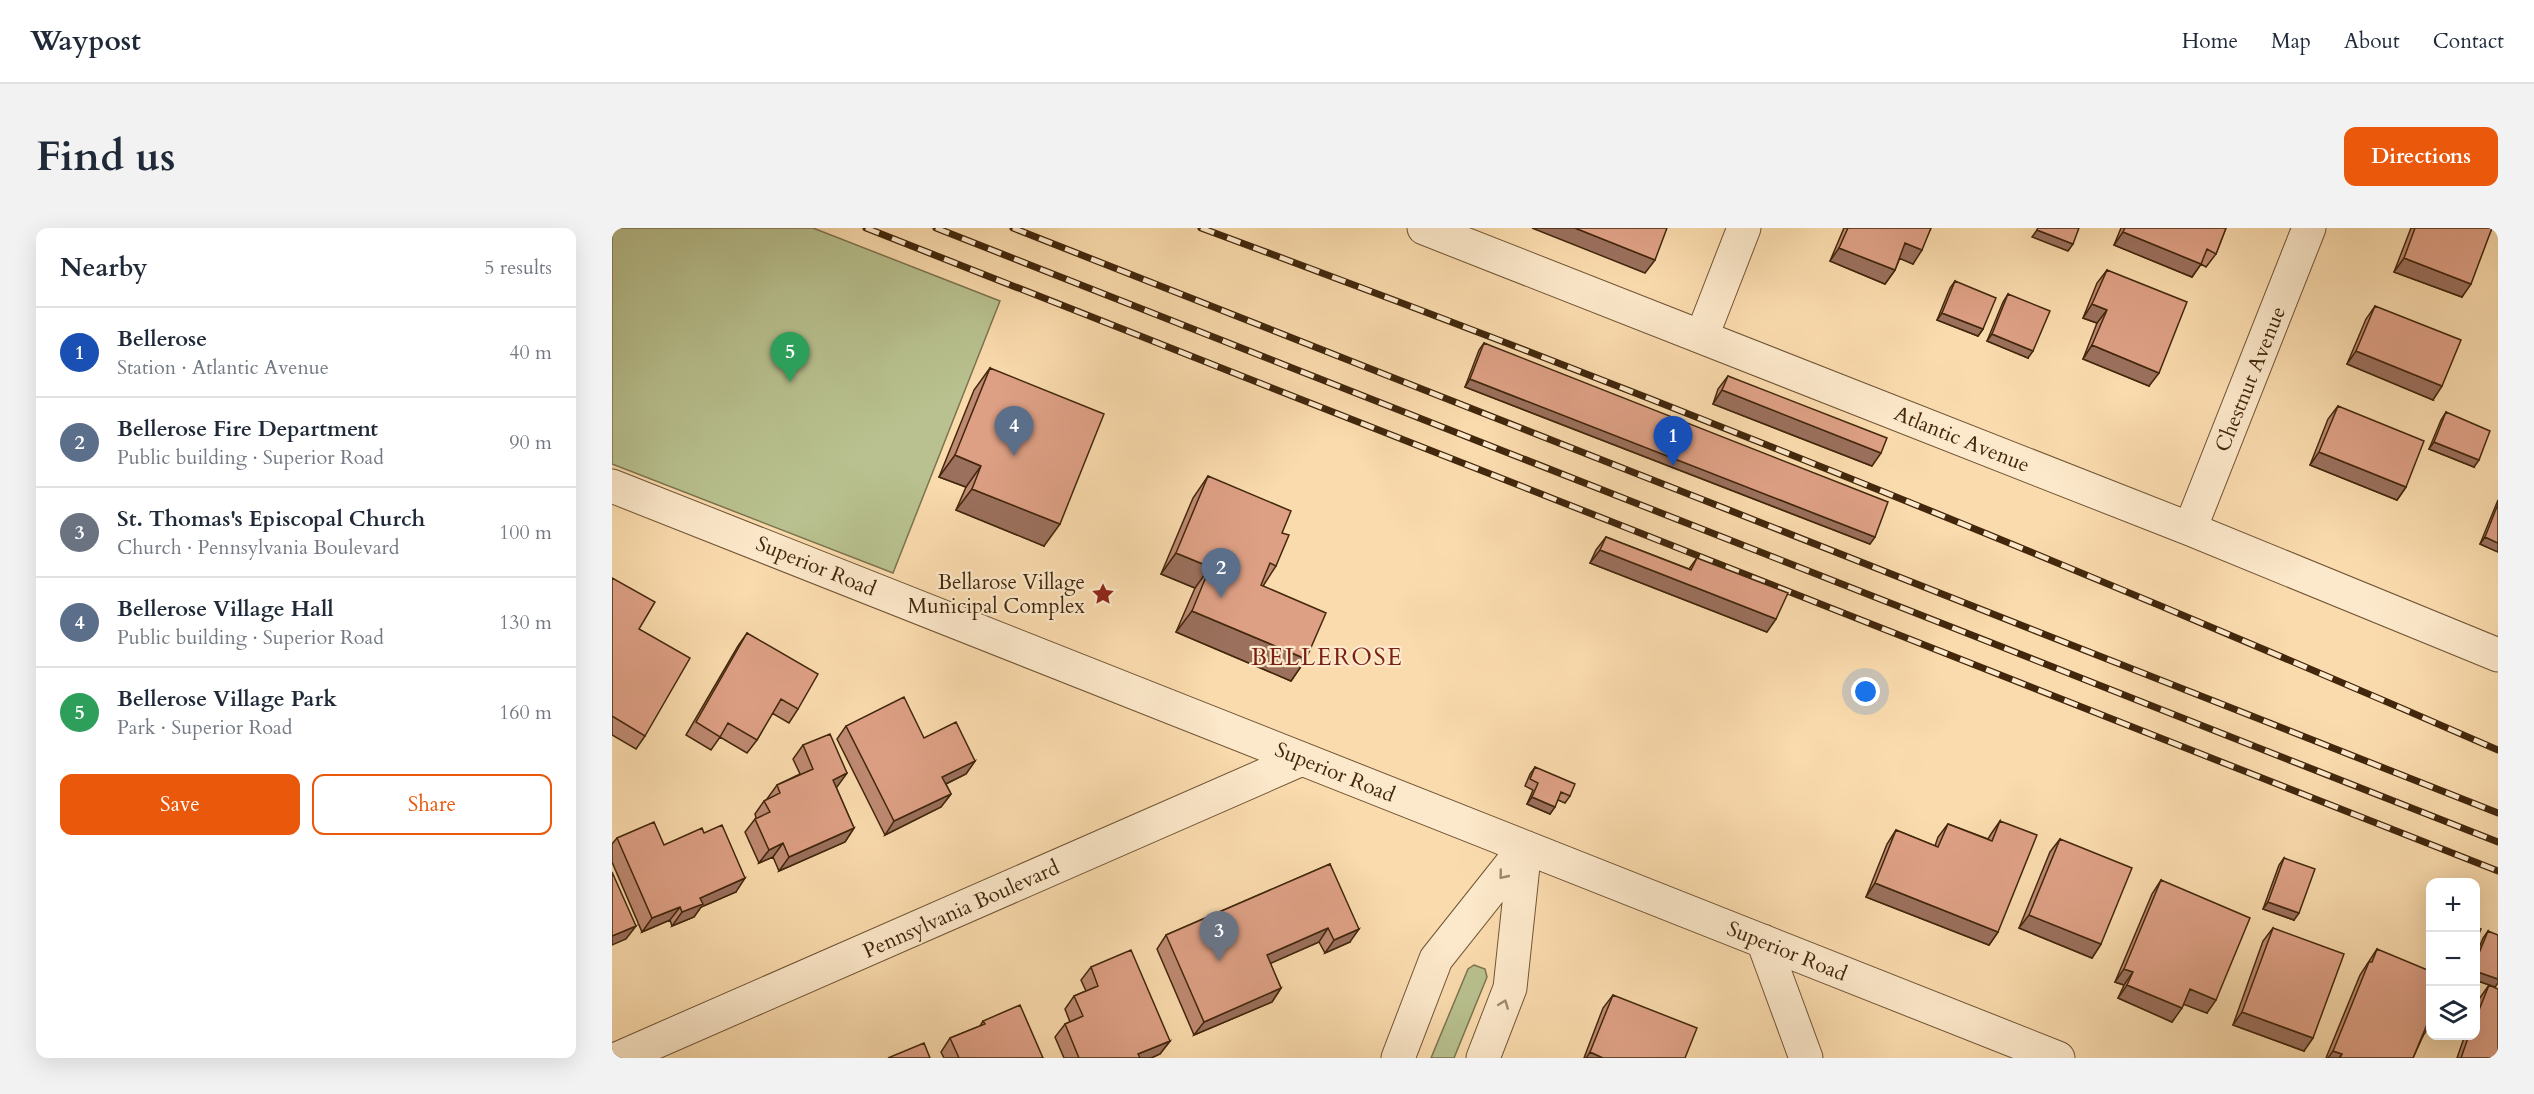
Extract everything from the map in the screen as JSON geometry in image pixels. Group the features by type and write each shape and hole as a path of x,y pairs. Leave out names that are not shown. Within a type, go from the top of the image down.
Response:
{"street":[{"name":"Atlantic Avenue","path":"1424,228 2190,530 2498,655"},
{"path":"1702,336 1744,228"},
{"name":"Chestnut Avenue","path":"2190,530 2309,228"},
{"name":"Superior Road","path":"612,486 2058,1058"},
{"name":"Pennsylvania Boulevard","path":"619,1058 1302,759"},
{"path":"1398,1058 1436,959 1525,847"},
{"path":"1483,1058 1510,988 1525,847"},
{"path":"1763,941 1806,1058"}],"green space":[{"path":"612,228 813,228 1000,301 893,573 612,464"},
{"path":"1474,965 1485,969 1487,977 1454,1058 1431,1058 1468,969"}],"building":[{"path":"1575,228 1667,228 1655,260"},
{"path":"1848,228 1931,228 1922,250 1905,243 1895,270 1839,248"},
{"path":"2038,228 2079,228 2073,244 2037,230"},
{"path":"2125,228 2226,228 2216,254 2207,249 2201,264 2123,232"},
{"path":"2415,228 2492,228 2471,284 2404,258"},
{"path":"2107,270 2187,302 2159,373 2092,345 2107,310 2092,304"},
{"path":"1955,281 1996,298 1983,329 1942,313"},
{"path":"2008,294 2050,311 2033,351 1992,334"},
{"path":"2375,306 2461,340 2442,386 2356,351"},
{"path":"1484,343 1888,502 1875,537 1470,379"},
{"path":"990,368 1104,414 1060,524 972,489 981,466 955,455"},
{"path":"1728,376 1887,438 1881,453 1722,390"},
{"path":"2338,406 2424,441 2406,487 2319,452"},
{"path":"2446,412 2490,431 2479,460 2434,442"},
{"path":"1208,476 1291,511 1282,533 1289,535 1276,566 1270,563 1261,585 1326,613 1306,659 1192,611 1210,567 1176,553"},
{"path":"2498,504 2498,543 2485,537"},
{"path":"1606,537 1691,570 1697,558 1788,593 1776,619 1600,550"},
{"path":"612,578 655,602 639,629 690,658 645,736 612,716"},
{"path":"747,633 818,674 798,709 781,699 757,740 728,723 720,737 696,722"},
{"path":"904,697 924,738 956,722 975,761 942,777 951,794 894,821 846,726"},
{"path":"830,734 847,773 833,780 854,828 789,857 783,843 769,850 755,819 770,812 764,801 780,793 777,785 813,769 803,745"},
{"path":"1535,767 1575,784 1570,796 1561,792 1555,807 1532,797 1538,783 1530,779"},
{"path":"2000,821 2037,835 1998,932 1875,883 1896,830 1938,847 1948,824 1992,841"},
{"path":"654,822 664,845 702,828 704,833 722,825 745,878 700,898 703,904 682,912 680,907 652,918 617,838"},
{"path":"2060,839 2132,868 2101,944 2029,915"},
{"path":"2284,858 2315,869 2299,913 2268,902"},
{"path":"1330,864 1359,929 1334,940 1328,928 1267,955 1281,988 1204,1022 1166,935"},
{"path":"612,872 636,926 612,936"},
{"path":"2161,880 2250,918 2216,1000 2190,989 2182,1008 2127,985 2133,972 2124,969"},
{"path":"2273,928 2344,954 2313,1038 2242,1012"},
{"path":"2488,931 2498,935 2498,979 2480,973 2480,951"},
{"path":"2377,949 2426,969 2426,1027 2413,1058 2340,1058 2342,1054 2333,1051 2369,962 2372,962"},
{"path":"1131,950 1170,1041 1138,1054 1140,1058 1079,1058 1065,1024 1083,1016 1074,996 1098,986 1091,967"},
{"path":"2489,985 2498,989 2498,1058 2461,1058 2467,1040 2480,1040 2480,1008"},
{"path":"1613,995 1697,1028 1685,1058 1603,1058 1590,1052"},
{"path":"1020,1005 1043,1058 959,1058 950,1038 985,1024 983,1021"},
{"path":"924,1043 930,1058 888,1058"}],"railway":[{"path":"866,228 2498,871"},
{"path":"936,228 2498,842"},
{"path":"1013,228 2498,813"},
{"path":"1201,228 1528,351 1853,480 2177,613 2498,750"}],"place":[{"name":"Bellerose Village Park","path":"790,382"},
{"name":"Bellerose Village Hall","path":"1014,456"},
{"name":"Bellerose","path":"1673,466"},
{"name":"Bellarose Village Municipal Complex","path":"1103,594"},
{"name":"Bellerose Fire Department","path":"1221,598"},
{"name":"St. Thomas's Episcopal Church","path":"1219,961"}],"district":[{"name":"BELLEROSE","path":"1327,657"}]}
